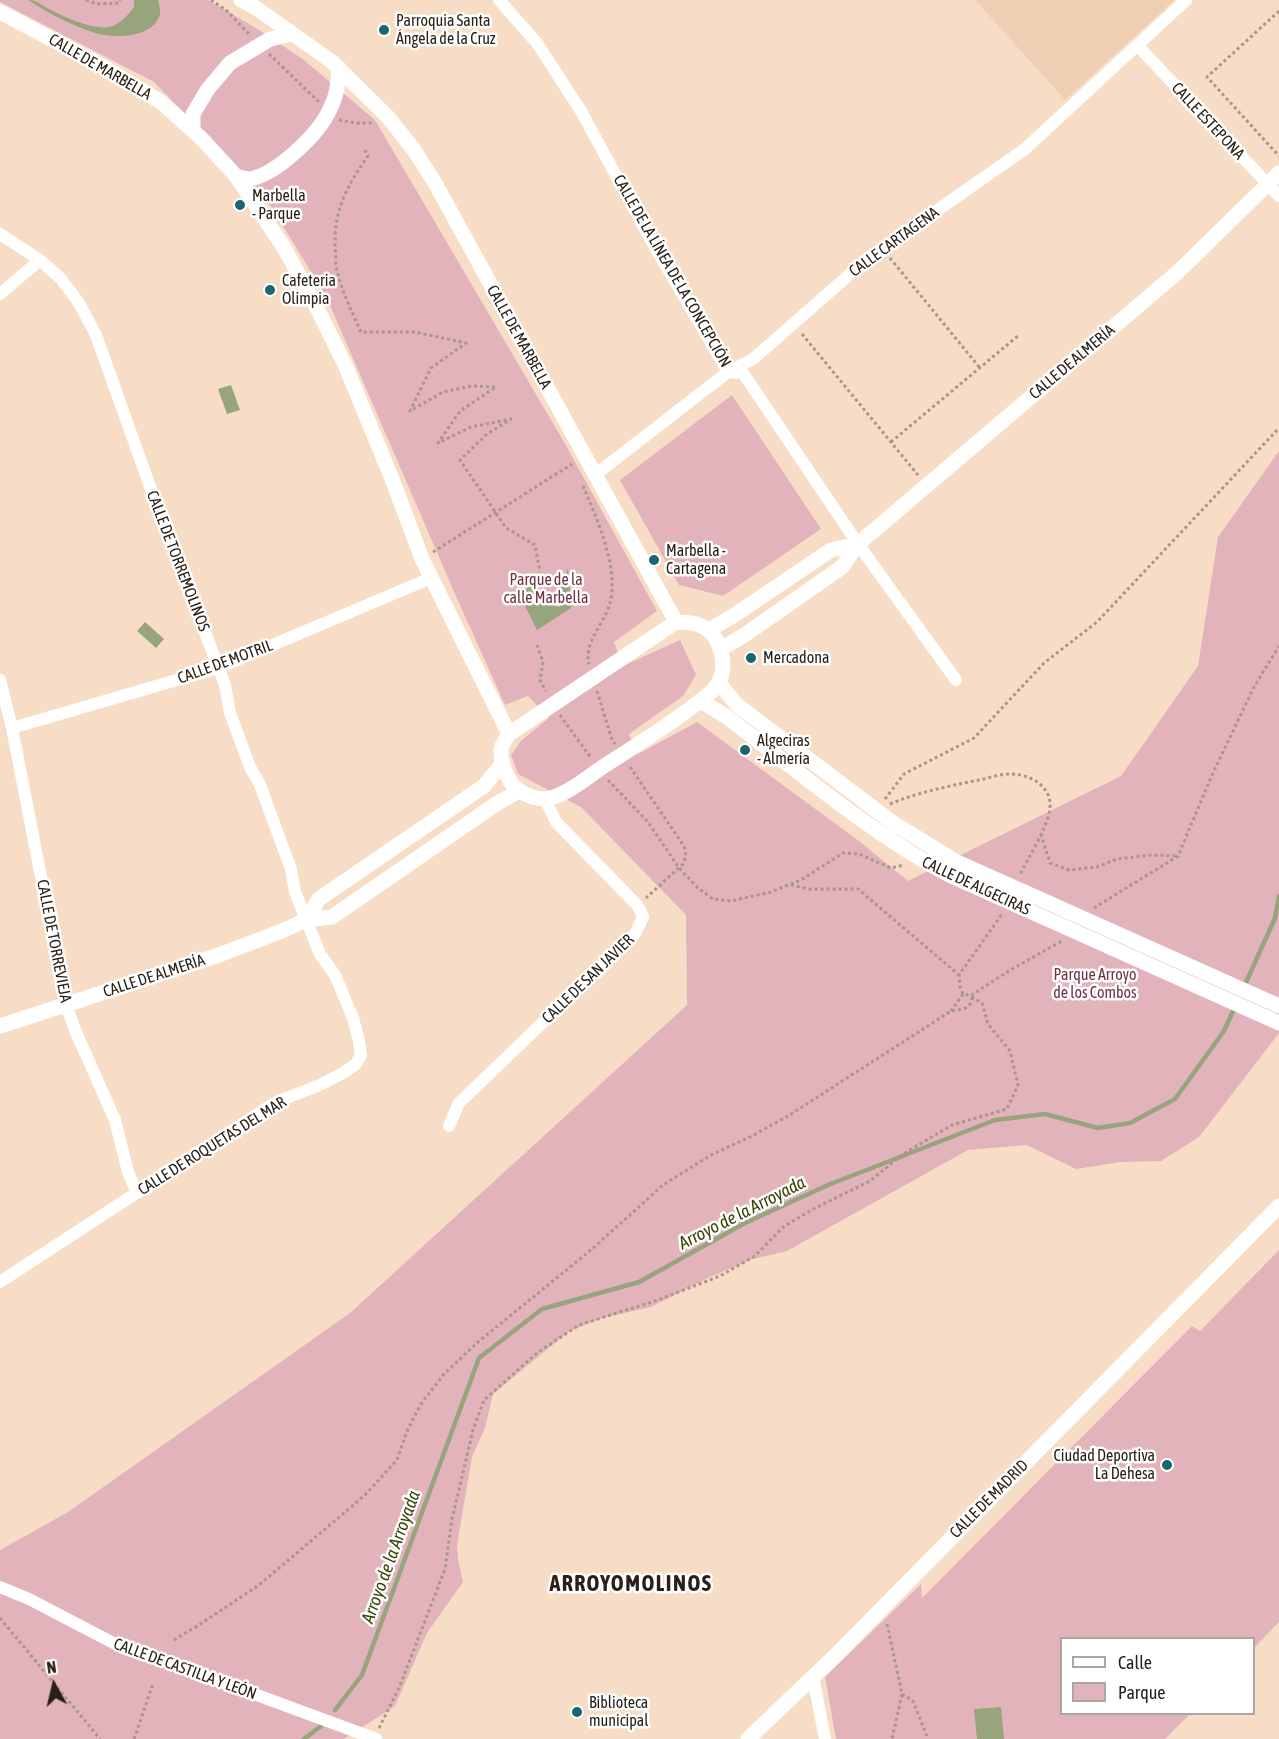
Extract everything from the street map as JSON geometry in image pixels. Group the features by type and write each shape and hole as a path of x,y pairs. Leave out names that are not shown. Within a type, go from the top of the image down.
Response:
{"street":[{"name":"CALLE DE MARBELLA","path":"241,0 331,61 388,117 414,150 435,183 676,622"},
{"name":"CALLE DE LA LÍNEA DE LA CONCEPCIÓN","path":"499,0 537,43 581,111 652,242 728,372 743,373 858,544 956,680"},
{"name":"CALLE CARTAGENA","path":"595,476 728,372 753,359 866,260 1025,150 1186,0"},
{"name":"CALLE DE MARBELLA","path":"0,12 97,63 161,102 193,131 236,176 283,246 346,367 422,559 509,734"},
{"path":"193,131 193,114 208,89 230,63 270,39 293,34"},
{"name":"CALLE ESTEPONA","path":"1137,45 1279,196"},
{"path":"236,176 248,179 263,174 288,158 315,134 330,111 337,92 339,68"},
{"name":"CALLE DE ALMERÍA","path":"721,649 842,567 858,544 1178,272 1279,172"},
{"name":"CALLE DE TORREMOLINOS","path":"0,234 40,260 61,279 79,303 96,335 157,506 225,685 230,713 250,767 261,785 291,869 295,892 306,920"},
{"path":"0,294 40,260"},
{"name":"CALLE DE ALMERÍA","path":"709,630 831,549 858,544"},
{"name":"CALLE DE MOTRIL","path":"12,728 218,668 431,578"},
{"path":"676,622 688,622 709,630 721,649 723,660 719,683 710,693 630,749 562,792 545,799 519,791 512,784 506,775 501,749 509,734 676,622"},
{"name":"CALLE DE TORREVIEJA","path":"0,680 12,728 66,1005 115,1120 128,1172 137,1193"},
{"name":"CALLE DE ALGECIRAS","path":"719,683 737,705 876,810 955,861 1279,1006"},
{"name":"CALLE DE ALGECIRAS","path":"701,700 727,717 912,860 1279,1023"},
{"name":"CALLE DE ALMERÍA","path":"306,920 319,899 484,786 503,763"},
{"name":"CALLE DE ALMERÍA","path":"0,1026 216,956 306,920 332,917 496,804 519,791"},
{"name":"CALLE DE SAN JAVIER","path":"449,1126 459,1102 635,934 643,917 638,906 556,822 545,799"},
{"name":"CALLE DE ROQUETAS DEL MAR","path":"0,1281 276,1102 320,1085 356,1064 361,1055 352,1017 335,975 320,954 306,920"},
{"name":"CALLE DE MADRID","path":"748,1739 883,1607 1279,1206"},
{"name":"CALLE DE CASTILLA Y LEÓN","path":"0,1587 29,1599 123,1648 162,1660 374,1739"},
{"path":"813,1677 825,1739"}],"path":[{"path":"86,0 97,4 119,3 120,0"},
{"path":"211,0 226,10 340,120 376,123"},
{"path":"1279,11 1207,77 1279,156"},
{"path":"365,150 368,156 353,178 339,206 335,241 336,268 361,332 415,332 466,343 431,368 410,411 444,392 472,386 496,387 460,411 438,443 471,427 511,419 487,434 460,460 507,528 535,545 540,572"},
{"path":"882,248 980,368"},
{"path":"793,324 927,486"},
{"path":"891,442 1019,335"},
{"path":"876,810 904,774 974,738 1044,663 1097,622 1279,428"},
{"path":"422,559 584,457"},
{"path":"1089,912 1178,856 1212,775 1254,687 1279,646"},
{"path":"876,810 941,788 1009,774 1040,783 1049,798 1048,819 1016,884"},
{"path":"1041,834 1050,863 1069,870 1097,867 1117,859 1151,855 1178,856"},
{"path":"679,868 698,888 713,899 731,901 771,892 789,885 820,869 843,852 859,854 891,868 912,860"},
{"path":"789,885 808,889 858,889 959,975"},
{"path":"963,994 959,975 1004,909"},
{"path":"970,996 1012,969 1059,944 1066,936"},
{"path":"374,1739 399,1688 445,1569 452,1519 473,1430 484,1400 537,1353 579,1325 658,1300 720,1276 755,1256 783,1227 813,1209 870,1181 903,1154 952,1125 1007,1109 1018,1085 1010,1052 987,1024 982,1003 963,994"},
{"path":"174,1640 259,1584 364,1496 397,1460 407,1431 421,1404 444,1374 478,1342 591,1250 663,1185 711,1155 788,1116 951,1011 963,994"},
{"path":"951,1011 968,1007 972,1003 970,996"},
{"path":"883,1607 902,1694 892,1739"},
{"path":"0,1618 100,1739"},
{"path":"134,1739 153,1684"},
{"path":"902,1694 913,1701 928,1739"}],"shaded area":[{"path":"28,0 72,19 98,27 113,26 119,22 134,7 134,0 158,0 160,12 156,22 142,32 112,36 77,26"},
{"path":"1174,0 1065,100 976,1"},
{"path":"231,385 240,410 227,414 218,389"},
{"path":"568,568 571,608 537,630 518,592 541,581 537,592 541,603 560,607 562,604 557,597"},
{"path":"145,622 164,639 156,648 137,631"},
{"path":"1001,1707 1004,1739 977,1739 974,1709"}],"green space":[{"name":"Parque Arroyo de los Combos","path":"0,0 208,0 304,60 375,120 564,442 657,611 614,642 623,666 680,640 696,675 683,696 629,734 638,754 697,722 859,841 908,881 1121,776 1198,666 1218,537 1279,451 1279,1033 1199,1137 1161,1161 1121,1162 1076,1169 1027,1145 968,1150 787,1251 753,1259 710,1277 651,1307 602,1318 568,1332 493,1394 485,1428 472,1457 457,1545 463,1582 427,1633 395,1706 344,1739 0,1739 0,1550 68,1512 350,1313 687,1005 686,915 581,807 518,774 511,755 521,741 549,718 528,696 505,705 326,296 265,197 154,82"},
{"path":"732,395 821,529 723,596 679,585 620,480"},
{"name":"Ciudad Deportiva La Dehesa","path":"1279,1250 1279,1622 1255,1647 1255,1637 1060,1637 1060,1715 1189,1715 1165,1739 836,1739 825,1677 921,1584 922,1598 1192,1326 1200,1331"}],"waterway":[{"name":"Arroyo de la Arroyada","path":"1243,989 1275,918 1279,896"},
{"name":"Arroyo de la Arroyada","path":"335,1710 362,1675 479,1358 542,1309 639,1282 745,1223 828,1185 995,1120 1045,1114 1098,1128 1130,1123 1175,1099 1224,1031 1235,1007"},
{"name":"Arroyo de la Arroyada","path":"304,1739 321,1726"}],"place":[{"name":"Parroquia Santa Ángela de la Cruz","path":"384,30"},
{"name":"Marbella - Parque","path":"240,205"},
{"name":"Cafeteria Olimpia","path":"270,290"},
{"name":"Marbella - Cartagena","path":"654,560"},
{"name":"Mercadona","path":"751,658"},
{"name":"Algeciras - Almería","path":"745,750"},
{"name":"Ciudad Deportiva La Dehesa","path":"1167,1465"},
{"name":"Biblioteca municipal","path":"577,1712"}],"district":[{"name":"ARROYOMOLINOS","path":"631,1584"}],"park label":[{"name":"Parque de la calle Marbella","path":"546,589"}]}
